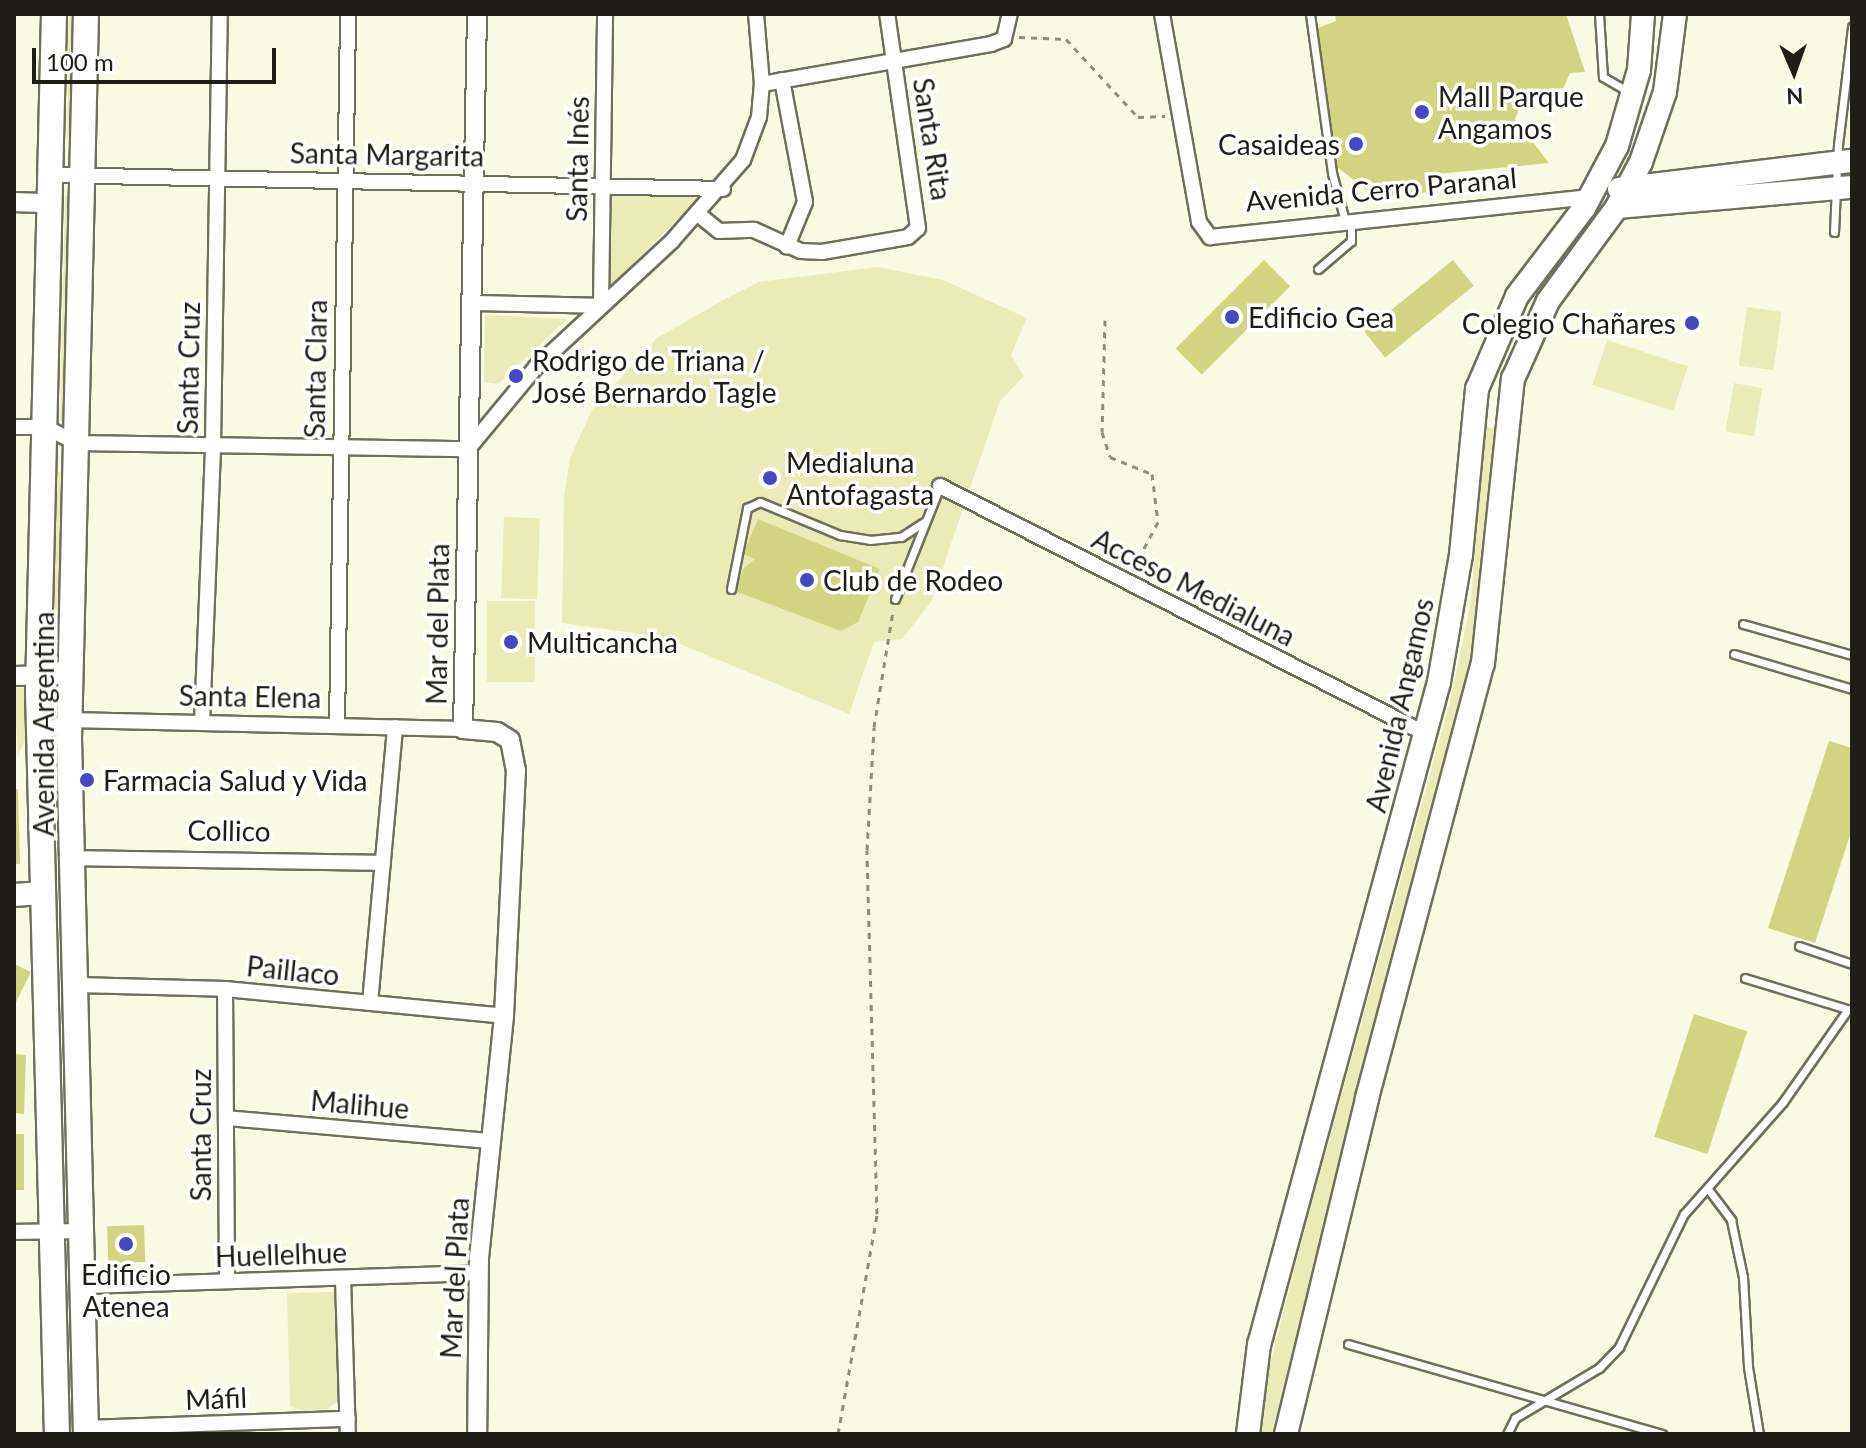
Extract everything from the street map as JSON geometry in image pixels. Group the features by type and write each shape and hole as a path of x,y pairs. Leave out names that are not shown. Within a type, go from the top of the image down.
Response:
{"main road":[{"name":"Avenida Argentina","path":"54,14 39,735 57,1434"},
{"name":"Avenida Argentina","path":"86,14 69,720 86,1431"},
{"name":"Avenida Angamos","path":"1248,1434 1259,1345 1426,734 1455,604 1469,439 1484,366 1517,296 1588,203 1617,146 1634,96 1643,14"},
{"path":"1286,1434 1363,1113 1483,663 1513,379 1548,301 1629,186 1659,116 1678,14"},
{"name":"Avenida Cerro Paranal","path":"1588,203 1629,186 1845,162"},
{"name":"Avenida Cerro Paranal","path":"1617,207 1845,188"},
{"path":"14,895 41,893 55,901 64,971 77,985"}],"street":[{"name":"Santa Cruz","path":"202,723 213,445 220,14"},
{"name":"Santa Clara","path":"337,726 348,14"},
{"name":"Mar del Plata","path":"477,14 463,729 497,732 514,747 504,1016 480,1273 477,1434"},
{"name":"Santa Inés","path":"601,306 605,14"},
{"path":"14,427 45,427 77,443 468,449 536,367 723,189 743,160 759,117 762,84 756,14"},
{"name":"Santa Rita","path":"698,214 719,231 754,230 787,246 822,252 908,237 918,228 887,14"},
{"path":"762,84 1004,39 1010,14"},
{"path":"1162,14 1180,114"},
{"path":"782,80 805,202 787,246"},
{"name":"Avenida Cerro Paranal","path":"1180,114 1199,222 1210,237 1348,221 1558,203 1617,207"},
{"name":"Santa Margarita","path":"50,175 723,189"},
{"path":"14,202 49,203"},
{"path":"472,303 601,306"},
{"name":"Acceso Medialuna","path":"940,486 1426,734"},
{"path":"14,676 56,675 71,665"},
{"name":"Santa Elena","path":"39,735 69,720 463,729"},
{"path":"370,1003 395,727"},
{"name":"Collico","path":"73,858 383,863"},
{"name":"Paillaco","path":"77,985 225,989 504,1016"},
{"name":"Santa Cruz","path":"225,989 227,1281"},
{"name":"Malihue","path":"226,1118 491,1141"},
{"path":"14,1232 82,1231"},
{"name":"Huellelhue","path":"84,1286 480,1273"},
{"path":"343,1279 348,1426"},
{"name":"Máfil","path":"86,1431 348,1426"}],"lane":[{"path":"1310,14 1332,173 1348,221 1351,241 1318,269"},
{"path":"1599,14 1603,77 1634,96"},
{"path":"1834,232 1845,188 1852,27"},
{"path":"895,599 940,486"},
{"path":"731,589 747,508 760,502 840,535 870,540 901,537 924,522"},
{"path":"1743,624 1852,655"},
{"path":"1734,654 1852,689"},
{"path":"1799,946 1852,964"},
{"path":"1507,1434 1515,1418 1545,1403 1599,1368 1619,1347 1684,1214 1783,1102 1850,1010 1745,978"},
{"path":"1708,1189 1731,1220 1743,1277 1748,1367 1759,1434"},
{"path":"1348,1344 1545,1403 1662,1434"}],"path":[{"path":"1004,39 1066,39 1138,117 1180,114"},
{"path":"1105,320 1102,432 1110,457 1152,474 1158,522 1126,581"},
{"path":"838,1434 877,1214 867,850 874,727 895,599"}],"green space":[{"path":"69,14 78,14 75,145 68,145 67,135"},
{"path":"612,195 701,196 608,288"},
{"path":"65,196 74,196 66,426 60,420"},
{"name":"Medialuna Antofagasta","path":"878,267 943,280 1027,318 1011,355 1024,376 1000,401 931,602 902,639 874,642 849,714 663,637 562,623 564,498 570,458 592,410 657,338 759,282"},
{"path":"1747,307 1782,312 1773,370 1739,365"},
{"path":"485,315 567,319 498,384 484,382"},
{"path":"1607,340 1688,366 1673,411 1592,385"},
{"path":"1734,383 1763,388 1754,436 1725,431"},
{"path":"1485,427 1501,429 1478,657 1301,1320 1278,1434 1261,1434 1267,1376 1310,1209 1451,698 1471,601"},
{"path":"54,472 63,472 63,662 54,662"},
{"name":"Multicancha","path":"504,517 540,518 537,599 501,598"},
{"name":"Multicancha","path":"487,601 535,601 535,682 487,682"},
{"path":"14,688 26,688 26,739 18,755"},
{"path":"335,1292 339,1400 328,1409 304,1411 290,1406 287,1293"}],"building":[{"name":"Mall Parque Angamos","path":"1335,14 1566,14 1585,72 1570,73 1556,105 1525,96 1515,119 1549,163 1437,174 1439,191 1377,198 1333,164 1313,30 1336,21"},
{"name":"Edificio Gea","path":"1264,260 1290,286 1202,375 1176,348"},
{"path":"1453,260 1474,286 1385,357 1364,332"},
{"name":"Club de Rodeo","path":"758,519 880,569 858,622 841,631 735,591 744,568 755,559 743,554"},
{"path":"1829,741 1852,748 1852,829 1815,943 1768,928"},
{"path":"18,789 20,864 14,864 14,790"},
{"path":"14,964 31,972 14,1006"},
{"path":"1694,1014 1747,1031 1707,1154 1654,1137"},
{"path":"14,1054 26,1055 24,1114 14,1113"},
{"path":"14,1134 24,1134 24,1190 14,1190"},
{"name":"Edificio Atenea","path":"144,1225 145,1262 108,1263 107,1226"}],"place":[{"name":"Mall Parque Angamos","path":"1422,112"},
{"name":"Casaideas","path":"1356,144"},
{"name":"Edificio Gea","path":"1232,317"},
{"name":"Colegio Chañares","path":"1692,323"},
{"name":"Rodrigo de Triana / José Bernardo Tagle","path":"516,376"},
{"name":"Medialuna Antofagasta","path":"770,478"},
{"name":"Club de Rodeo","path":"807,580"},
{"name":"Multicancha","path":"511,642"},
{"name":"Farmacia Salud y Vida","path":"87,780"},
{"name":"Edificio Atenea","path":"126,1244"}]}
